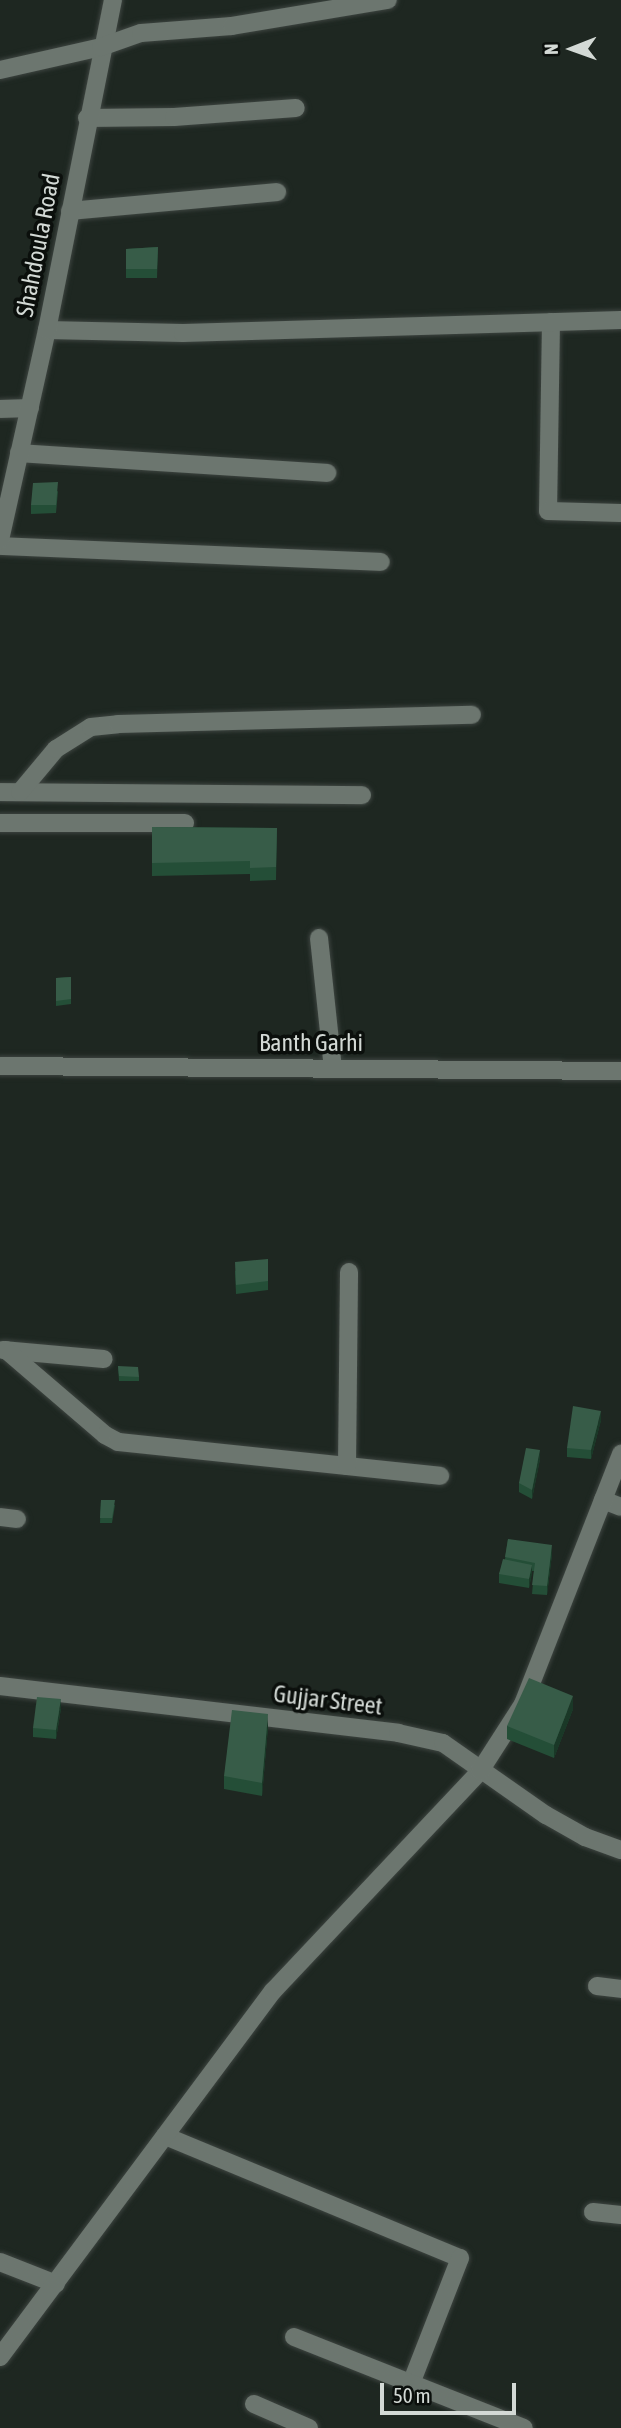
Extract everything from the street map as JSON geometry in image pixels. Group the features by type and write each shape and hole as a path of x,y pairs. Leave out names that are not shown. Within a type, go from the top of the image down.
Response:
{"street":[{"name":"Shahdoula Road","path":"0,540 47,330 101,47 113,0"},
{"path":"0,70 101,47 141,33 232,26 388,0"},
{"path":"88,118 174,117 296,108"},
{"path":"70,211 277,192"},
{"path":"47,330 183,333 621,320"},
{"path":"551,322 548,511 621,513"},
{"path":"0,409 30,408"},
{"path":"19,453 327,473"},
{"path":"0,546 381,562"},
{"path":"20,792 56,749 91,727 118,724 472,715"},
{"path":"0,792 362,795"},
{"path":"0,823 185,823"},
{"path":"319,938 333,1068"},
{"name":"Banth Garhi","path":"0,1066 621,1071"},
{"path":"347,1466 349,1272"},
{"path":"3,1350 105,1435 118,1442 440,1476"},
{"path":"3,1350 104,1359"},
{"path":"0,2357 274,1991 480,1771 523,1704 621,1454"},
{"path":"603,1500 621,1507"},
{"name":"Gujjar Street","path":"0,1686 398,1733 443,1743 480,1771 565,1826 621,1850"},
{"path":"597,1986 621,1989"},
{"path":"165,2136 460,2258 411,2384"},
{"path":"593,2212 621,2214"},
{"path":"0,2262 56,2284"},
{"path":"294,2337 524,2428"},
{"path":"254,2404 309,2428"}],"building":[{"path":"158,247 157,269 126,269 126,249"},
{"path":"58,482 56,505 31,505 33,483"},
{"path":"152,827 277,828 276,867 250,868 250,861 152,863"},
{"path":"71,977 71,999 56,1001 56,978"},
{"path":"268,1259 268,1281 236,1285 235,1262"},
{"path":"118,1366 138,1367 139,1377 119,1376"},
{"path":"573,1406 601,1411 591,1450 567,1448"},
{"path":"526,1448 540,1450 532,1490 519,1483"},
{"path":"101,1500 115,1500 112,1518 100,1518"},
{"path":"508,1539 552,1545 547,1586 532,1585 535,1563 505,1557"},
{"path":"503,1559 532,1565 529,1579 499,1574"},
{"path":"529,1678 573,1696 554,1745 507,1726"},
{"path":"37,1697 61,1699 56,1730 33,1728"},
{"path":"232,1710 268,1714 262,1783 224,1776"}]}
